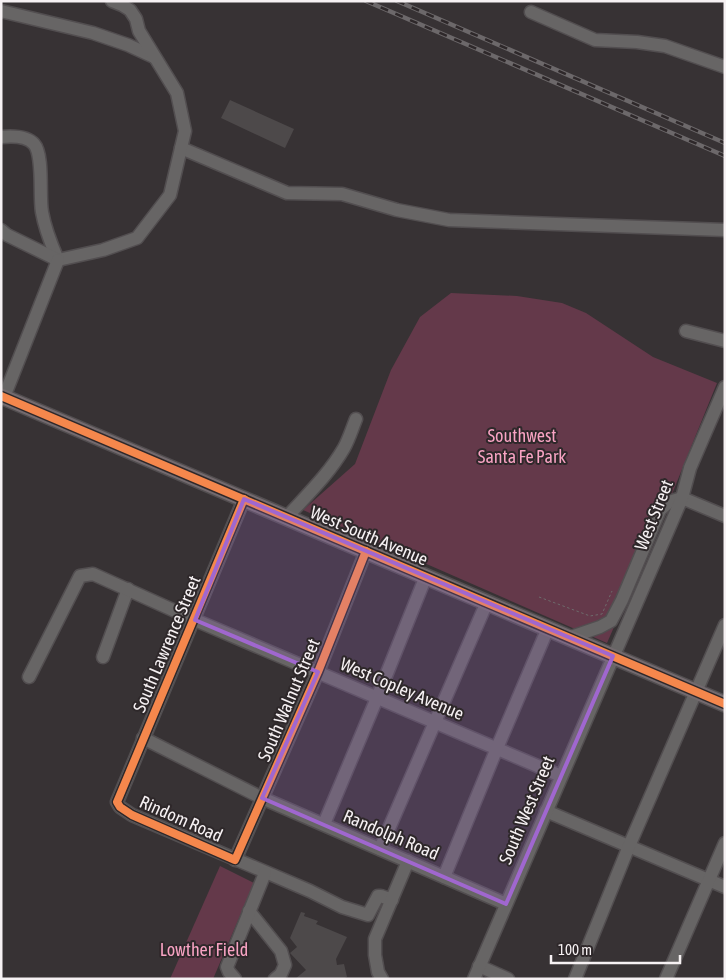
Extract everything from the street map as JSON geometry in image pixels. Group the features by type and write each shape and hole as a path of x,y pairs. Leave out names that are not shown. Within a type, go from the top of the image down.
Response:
{"main road":[{"name":"West South Avenue","path":"3,397 725,704"}],"street":[{"path":"1,230 7,235 58,260 103,250 137,238 170,195 185,131 177,93 139,32 136,19 130,10 112,1"},
{"path":"1,11 93,33 128,45 154,57"},
{"path":"530,12 595,40 638,42 665,46 725,67"},
{"path":"1,137 13,136 28,140 33,143 39,152 42,212 48,238 58,260 3,397"},
{"path":"181,148 287,193 342,194 396,210 449,220 725,230"},
{"path":"686,331 725,340"},
{"name":"West Street","path":"613,656 682,498 690,468 725,387"},
{"path":"288,517 334,463 344,447 356,419"},
{"path":"571,638 611,621 622,600 660,510 669,502 682,498 725,516"},
{"name":"South Lawrence Street","path":"117,802 244,499"},
{"name":"South Walnut Street","path":"235,860 318,672 366,551"},
{"name":"West Copley Avenue","path":"29,678 80,576 93,574 194,620 561,776"},
{"path":"324,824 426,576"},
{"path":"102,657 128,589"},
{"path":"380,849 487,602"},
{"path":"575,979 629,846 725,625"},
{"path":"444,877 548,628"},
{"name":"South West Street","path":"474,979 613,656"},
{"name":"Randolph Road","path":"143,738 262,798 506,904"},
{"name":"Rindom Road","path":"117,802 120,807 132,815 342,907 368,915 378,896 392,900"},
{"path":"546,811 725,887"},
{"path":"666,979 725,843"},
{"path":"382,979 378,972 375,955 375,939 408,861"},
{"path":"235,979 227,966 265,873"},
{"path":"250,911 281,951 286,965 281,974 275,979"},
{"path":"479,966 508,979"}],"path":[{"path":"540,597 590,616 602,614 612,591"}],"highlighted area":[{"path":"244,499 613,656 506,904 262,798 318,672 195,620"}],"green space":[{"name":"Southwest Santa Fe Park","path":"451,293 517,296 562,303 586,313 653,357 717,383 672,494 607,643 303,510 355,464 391,370 420,317"},
{"name":"Lowther Field","path":"220,866 254,883 213,979 170,979"}],"building":[{"path":"230,100 294,129 285,148 221,118"},
{"path":"301,912 305,913 304,916 318,921 316,924 347,937 336,959 337,965 344,964 347,977 343,979 295,979 306,970 290,953 297,947 290,938"}],"railway":[{"path":"366,1 725,156"},
{"path":"397,1 725,143"}],"cycle path":[{"path":"1,396 725,704"},
{"path":"244,499 117,802 120,807 132,815 235,860 318,672 366,551"}]}
